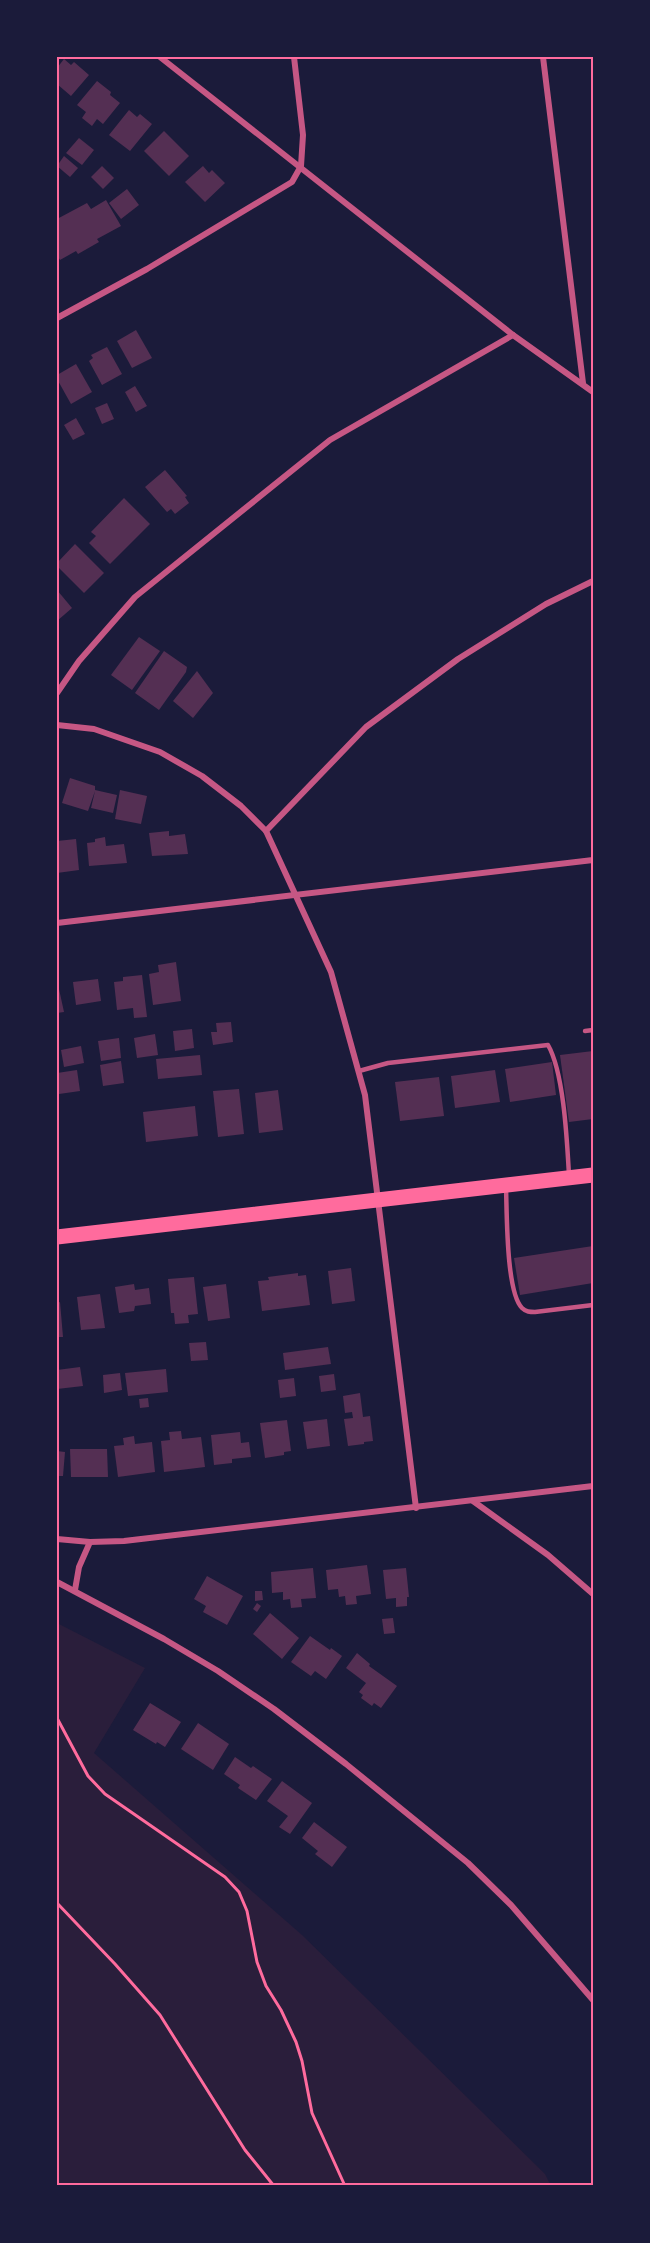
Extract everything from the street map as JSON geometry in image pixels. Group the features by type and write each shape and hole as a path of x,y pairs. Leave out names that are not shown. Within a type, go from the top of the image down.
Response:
{"main road":[{"path":"57,1238 593,1175"}],"street":[{"path":"160,57 302,166 513,335 593,392"},
{"path":"57,318 292,183 302,166 303,135 294,57"},
{"path":"543,57 583,383"},
{"path":"57,693 79,661 135,597 330,440 513,335"},
{"path":"266,831 366,727 458,659 546,603 593,581"},
{"path":"57,725 94,729 160,752 202,776 241,806 266,831 331,972 365,1095 416,1508"},
{"path":"57,923 593,860"},
{"path":"57,1539 90,1542 124,1541 593,1486"},
{"path":"472,1501 548,1555 593,1594"},
{"path":"75,1590 80,1567 90,1542"},
{"path":"57,1582 164,1639 218,1671 274,1709 346,1764 468,1863 511,1905 593,2000"}],"lane":[{"path":"585,1031 593,1030"},
{"path":"359,1071 388,1064 548,1045 555,1057 567,1138 570,1178"},
{"path":"506,1185 512,1283 520,1307 527,1312 535,1312 593,1305"}],"path":[{"path":"57,1718 88,1776 105,1794 225,1877 239,1892 247,1911 257,1962 266,1986 281,2010 296,2042 312,2113 345,2186"},
{"path":"57,1902 160,2015 244,2150 274,2186"}],"shaded area":[{"path":"57,1623 145,1668 94,1753 302,1935 545,2174 551,2186 57,2186"}],"building":[{"path":"64,59 71,65 74,62 89,75 71,96 57,84 57,68"},
{"path":"97,81 120,103 103,124 97,119 92,126 82,118 86,112 77,105"},
{"path":"129,110 137,117 140,114 152,124 130,151 109,135"},
{"path":"164,131 189,156 169,176 144,151"},
{"path":"79,138 94,150 82,165 66,153"},
{"path":"64,156 78,168 70,177 57,166"},
{"path":"102,166 114,178 103,189 91,177"},
{"path":"203,166 209,173 212,170 225,183 205,202 185,182"},
{"path":"127,189 139,205 121,219 109,203"},
{"path":"106,200 121,226 97,239 99,242 78,254 76,251 60,260 57,255 57,229 59,228 57,219 87,203 91,209"},
{"path":"136,330 152,358 132,368 117,341"},
{"path":"107,347 122,374 102,385 89,361 93,358 91,355"},
{"path":"76,364 92,392 71,404 57,375"},
{"path":"135,386 147,406 136,412 125,392"},
{"path":"107,403 114,419 102,424 95,408"},
{"path":"76,418 85,434 73,440 64,425"},
{"path":"165,470 187,496 185,497 189,503 175,514 171,509 167,512 145,487"},
{"path":"124,498 150,524 110,564 89,543 96,536 91,532"},
{"path":"75,544 104,573 84,593 57,566 57,563"},
{"path":"57,590 72,608 57,621"},
{"path":"139,637 160,651 132,690 111,675"},
{"path":"164,651 187,667 186,672 159,710 135,693"},
{"path":"197,671 213,693 193,718 173,701"},
{"path":"70,778 95,786 95,790 117,795 113,813 91,808 95,791 88,811 62,803"},
{"path":"120,790 147,796 141,824 115,819"},
{"path":"169,831 169,836 185,834 188,854 152,856 149,833"},
{"path":"105,837 106,846 124,844 127,863 89,866 87,843"},
{"path":"76,839 79,870 57,873 57,841"},
{"path":"176,962 181,1001 153,1005 149,974 159,972 158,965"},
{"path":"142,975 147,1017 134,1018 133,1008 117,1010 114,982 123,981 123,977"},
{"path":"98,979 101,1001 76,1005 73,982"},
{"path":"57,989 59,989 64,1012 57,1013"},
{"path":"231,1022 233,1042 213,1045 211,1032 217,1032 216,1023"},
{"path":"192,1029 194,1048 175,1051 173,1031"},
{"path":"155,1034 158,1055 137,1058 134,1038"},
{"path":"119,1038 121,1058 101,1061 98,1041"},
{"path":"81,1046 84,1063 64,1067 61,1050"},
{"path":"593,1051 593,1119 569,1122 560,1055"},
{"path":"200,1055 202,1075 158,1079 156,1059"},
{"path":"121,1061 124,1083 103,1086 100,1065"},
{"path":"552,1062 556,1095 510,1102 505,1069"},
{"path":"77,1070 80,1091 59,1094 57,1073"},
{"path":"495,1070 500,1102 455,1108 451,1076"},
{"path":"439,1077 444,1116 400,1121 395,1082"},
{"path":"239,1089 244,1134 218,1137 213,1091"},
{"path":"278,1090 283,1130 259,1133 255,1093"},
{"path":"195,1106 198,1136 146,1142 143,1112"},
{"path":"593,1246 593,1283 520,1295 514,1258"},
{"path":"351,1268 355,1301 332,1304 328,1271"},
{"path":"298,1273 298,1276 306,1275 310,1305 262,1311 258,1281 269,1280 268,1277"},
{"path":"194,1277 198,1314 188,1315 189,1323 175,1324 174,1313 171,1313 168,1279"},
{"path":"134,1284 135,1290 149,1288 151,1304 135,1306 134,1311 119,1313 115,1287"},
{"path":"226,1284 230,1318 208,1321 203,1287"},
{"path":"100,1294 105,1328 81,1330 77,1297"},
{"path":"60,1302 63,1337 57,1337 57,1303"},
{"path":"206,1342 208,1360 191,1361 189,1343"},
{"path":"328,1347 331,1364 285,1370 283,1353"},
{"path":"80,1367 83,1386 57,1389 57,1370"},
{"path":"166,1369 168,1392 128,1396 125,1373"},
{"path":"120,1373 122,1390 104,1393 103,1375"},
{"path":"334,1374 336,1390 321,1392 319,1376"},
{"path":"294,1378 296,1396 280,1398 278,1380"},
{"path":"360,1393 363,1417 370,1416 373,1441 348,1446 344,1419 353,1418 352,1412 345,1413 343,1396"},
{"path":"148,1398 149,1407 140,1408 139,1399"},
{"path":"327,1419 330,1446 307,1449 303,1422"},
{"path":"287,1420 291,1451 284,1452 284,1455 265,1458 260,1423"},
{"path":"181,1431 182,1439 201,1437 205,1467 164,1472 161,1441 170,1440 169,1432"},
{"path":"240,1432 241,1443 249,1442 251,1457 232,1459 232,1463 214,1465 211,1435"},
{"path":"134,1436 135,1444 152,1442 155,1472 118,1477 114,1446 124,1445 123,1438"},
{"path":"70,1449 107,1449 108,1477 71,1477"},
{"path":"57,1451 65,1452 63,1476 57,1476"},
{"path":"367,1565 371,1594 356,1596 357,1604 346,1605 345,1596 339,1597 338,1589 328,1590 326,1570"},
{"path":"313,1568 316,1598 301,1599 302,1607 291,1608 290,1599 283,1600 283,1592 272,1593 271,1572"},
{"path":"406,1568 409,1597 407,1597 407,1606 396,1607 396,1598 386,1599 383,1570"},
{"path":"207,1576 243,1596 227,1625 203,1612 206,1606 194,1599"},
{"path":"255,1591 262,1591 263,1600 255,1601"},
{"path":"257,1603 261,1606 257,1612 253,1609"},
{"path":"270,1613 299,1638 282,1659 253,1634"},
{"path":"393,1618 395,1633 384,1634 382,1619"},
{"path":"310,1636 342,1656 326,1679 315,1671 311,1676 291,1662"},
{"path":"357,1653 370,1664 369,1666 397,1686 381,1708 374,1703 372,1706 361,1698 363,1695 359,1692 366,1683 346,1668"},
{"path":"150,1703 181,1722 165,1747 133,1730"},
{"path":"198,1723 229,1744 213,1770 181,1749"},
{"path":"235,1757 272,1779 256,1800 238,1788 240,1785 224,1774"},
{"path":"282,1781 312,1803 290,1834 279,1827 288,1816 267,1801"},
{"path":"314,1822 347,1847 332,1867 315,1854 318,1851 302,1838"}]}
